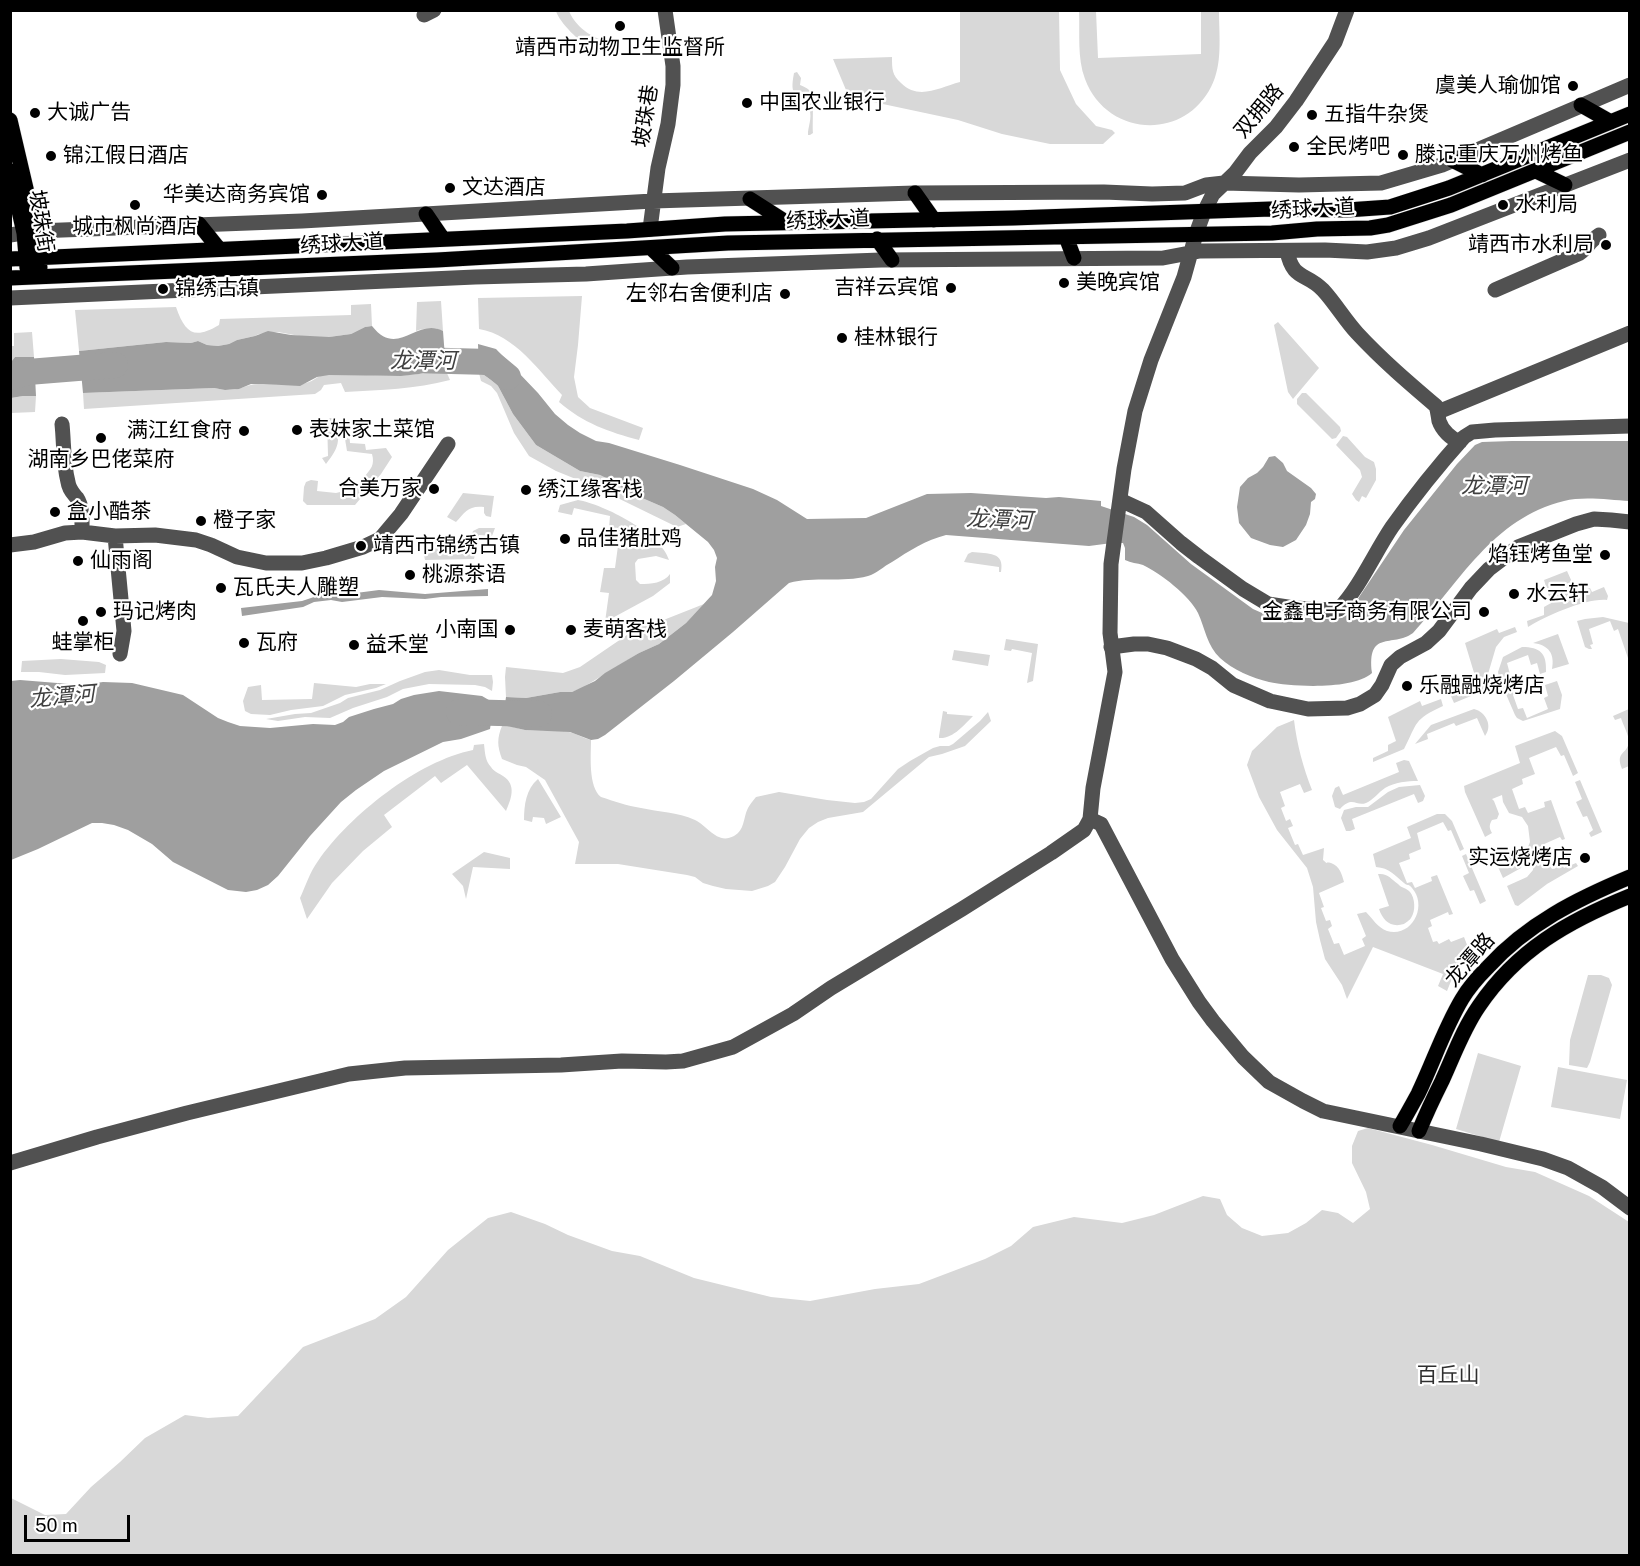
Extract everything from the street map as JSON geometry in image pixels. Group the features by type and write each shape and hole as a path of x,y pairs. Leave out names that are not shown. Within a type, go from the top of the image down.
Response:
{"main road":[{"path":"1581,105 1611,122"},
{"name":"绣球大道","path":"10,259 725,224 1271,209 1347,210 1390,207 1449,188 1629,114"},
{"name":"坡珠街","path":"10,120 24,233"},
{"name":"绣球大道","path":"10,278 425,261 740,243 1196,234 1370,228 1388,225 1451,205 1629,133"},
{"path":"1452,160 1482,175"},
{"name":"坡珠街","path":"10,171 24,233 34,258 34,277"},
{"path":"1536,171 1565,185"},
{"path":"915,193 934,220"},
{"path":"750,199 786,222"},
{"path":"426,214 444,239"},
{"path":"199,224 219,249"},
{"path":"1066,237 1074,258"},
{"path":"877,239 892,260"},
{"path":"651,248 672,268"},
{"name":"龙潭路","path":"1400,1126 1419,1093 1462,998 1487,967 1523,933 1552,914 1629,877"},
{"name":"龙潭路","path":"1419,1131 1464,1032 1478,1007 1495,984 1530,950 1585,916 1629,896"}],"street":[{"name":"坡珠巷","path":"650,229 657,168 668,124 673,85 666,10"},
{"name":"双拥路","path":"1090,819 1095,778 1115,672 1110,617 1111,564 1126,459 1138,402 1151,360 1184,277 1204,212 1213,194 1235,173 1296,101 1335,42 1347,10"},
{"path":"24,233 302,221 653,201 915,193 1185,193 1206,185 1224,183 1321,185 1380,183 1452,160 1629,85"},
{"path":"10,298 892,260 1163,258 1191,252 1325,250 1367,252 1396,248 1429,238 1629,160"},
{"path":"1496,290 1580,253 1599,235"},
{"path":"1287,251 1290,265 1294,270 1322,289 1358,334 1405,380 1436,406 1441,426 1453,439 1460,442"},
{"path":"1438,412 1629,333"},
{"path":"62,424 68,483 72,494 78,499 82,532"},
{"path":"1120,504 1146,512 1199,557 1268,604 1294,608 1340,609 1415,496 1460,442 1472,432 1629,426"},
{"path":"10,545 34,542 65,532 115,536 155,535 196,540 237,557 266,563 302,562 326,558 363,547 380,539 401,514 448,444"},
{"path":"1112,647 1148,644 1167,648 1196,659 1212,668 1233,685 1270,701 1308,709 1347,708 1360,704 1375,695 1383,685 1391,665 1400,657 1426,643 1439,631 1471,588 1489,569 1518,547 1594,519 1629,522"},
{"path":"115,536 124,631 120,654"},
{"path":"10,1163 176,1116 348,1074 405,1068 683,1061 733,1047 793,1014 831,988 1041,859 1084,830 1090,819 1101,824 1172,959 1199,1002 1243,1057 1282,1090 1323,1111 1516,1152 1568,1168 1602,1187 1629,1208"}],"green space":[{"path":"556,11 569,11 582,29 601,40 616,44 605,48 587,46 566,26"},
{"path":"960,11 1059,11 1060,70 1076,104 1096,126 1115,133 1103,144 1050,144 1002,134 958,120 864,100 846,90 833,59 892,57 892,68 896,77 901,83 915,91 930,91 960,82"},
{"path":"1079,11 1096,11 1098,58 1201,54 1201,11 1219,11 1219,59 1211,87 1198,105 1182,117 1164,124 1145,125 1127,121 1110,112 1095,98 1082,71"},
{"path":"797,72 801,78 800,85 811,93 813,133 810,135 808,135 809,110 793,91 794,73"},
{"path":"582,296 574,377 578,397 590,408 643,428 639,440 617,434 577,416 559,402 562,395 515,346 504,338 479,329 478,298"},
{"path":"441,301 443,331 430,328 416,331 417,302"},
{"path":"371,304 372,326 351,334 305,337 278,332 259,334 218,346 198,341 166,342 79,351 75,310 176,307 187,328 197,333 219,325 220,319 351,315 351,305"},
{"path":"1278,322 1319,368 1293,399 1288,392 1274,325"},
{"path":"32,332 34,357 15,357 11,362 14,333"},
{"path":"446,371 450,380 398,389 345,392 341,383 324,385 315,394 84,409 83,393 214,388 231,390 256,384 303,384 326,375 398,376"},
{"path":"479,373 497,384 513,414 536,445 580,471 600,475 626,491 663,507 686,524 677,527 593,486 556,471 529,456 514,433 497,393 491,386 481,381"},
{"path":"1302,393 1306,393 1340,427 1341,431 1336,438 1332,439 1297,404 1297,399"},
{"path":"36,396 35,412 11,413 11,398"},
{"path":"327,418 337,420 338,439 334,453 326,464 322,458 328,456"},
{"path":"348,420 350,443 365,444 366,450 386,448 392,457 355,505 307,505 303,501 304,487 306,482 311,480 318,481 317,491 336,493 368,485 364,477 372,467 372,454 347,451 344,430"},
{"path":"1343,436 1347,437 1365,457 1374,462 1376,469 1376,480 1366,498 1362,496 1359,502 1352,494 1362,477 1360,470 1336,445"},
{"path":"463,493 494,496 491,517 486,516 484,507 475,507 468,510 456,522 447,517"},
{"path":"578,500 602,507 644,531 664,550 669,560 656,556 638,559 635,563 636,580 640,584 661,581 670,574 670,583 653,596 605,622 609,593 600,592 604,568 615,568 620,531 609,528 610,516 574,508 572,515 558,512 560,505"},
{"path":"479,528 495,528 492,536 479,535 474,559 425,560 424,555 435,539 449,550 466,551 473,531"},
{"path":"972,552 998,557 1002,565 1001,572 999,572 999,567 964,562 968,554"},
{"path":"1567,571 1577,593 1590,588 1592,592 1604,587 1608,596 1607,600 1578,605 1555,613 1528,627 1527,621 1544,615 1544,607 1551,603 1544,580"},
{"path":"704,604 686,623 659,644 639,653 582,688 572,692 526,698 506,697 506,667 563,673 580,667 646,622 661,621"},
{"path":"1603,617 1629,623 1629,661 1618,629 1614,631 1610,621 1589,629 1592,649 1585,647 1577,621"},
{"path":"1515,627 1517,632 1504,637 1496,647 1483,691 1454,703 1450,694 1468,686 1468,680 1475,676 1465,643 1497,629 1499,633"},
{"path":"1558,634 1569,664 1552,669 1553,659 1550,651 1533,643"},
{"path":"1006,639 1038,644 1033,681 1027,683 1032,653 1012,649 1011,651 1004,650"},
{"path":"1522,647 1533,648 1541,652 1545,660 1546,672 1540,674 1537,663 1531,665 1528,655 1507,663 1511,678 1508,680 1512,691 1517,692 1513,695 1518,709 1523,708 1527,718 1548,709 1544,698 1548,696 1545,685 1557,681 1562,695 1560,709 1523,721 1515,715 1498,672 1503,657"},
{"path":"954,650 990,655 988,666 952,660"},
{"path":"61,659 99,662 106,665 105,673 65,675 21,672 22,661"},
{"path":"439,670 470,675 492,675 492,691 475,685 429,684 403,689 330,718 305,717 278,721 266,719 311,713 425,672"},
{"path":"314,683 356,687 386,684 345,695 323,706 270,715 251,714 245,711 243,701 248,687 261,685 262,700 312,699"},
{"path":"1441,699 1443,706 1421,719 1404,749 1373,762 1373,758 1388,751 1388,745 1396,741 1388,717 1420,701 1422,706"},
{"path":"1474,709 1482,713 1487,720 1488,728 1485,736 1477,718 1456,726 1454,723 1427,734 1428,739 1415,744 1431,725"},
{"path":"1629,709 1629,742 1621,718 1615,720 1613,716"},
{"path":"943,711 947,714 973,716 954,734 939,738"},
{"path":"988,712 991,721 965,746 929,757 863,812 828,818 809,828 775,882 752,891 726,889 703,883 687,875 618,864 575,864 579,842 545,780 526,767 502,759 498,746 502,726 526,730 564,731 591,740 592,779 601,797 631,806 688,817 713,834 728,838 738,833 748,808 756,797 779,792 855,803 871,799 898,769 933,748 953,744"},
{"path":"1294,720 1301,756 1312,790 1304,793 1300,784 1280,792 1285,806 1281,808 1286,821 1290,819 1293,826 1288,828 1295,845 1298,844 1303,855 1324,848 1323,860 1339,868 1344,882 1319,893 1326,921 1330,920 1332,926 1328,929 1334,944 1339,943 1344,955 1365,946 1362,939 1366,936 1357,914 1366,912 1381,928 1396,932 1410,925 1418,911 1417,895 1412,888 1388,870 1376,867 1373,854 1411,838 1407,827 1437,814 1445,814 1452,821 1464,849 1460,851 1451,830 1448,831 1443,822 1417,833 1421,849 1409,854 1410,859 1399,863 1407,883 1412,882 1415,888 1432,881 1431,877 1437,875 1453,914 1449,915 1448,912 1430,920 1432,926 1428,928 1433,942 1437,941 1439,944 1449,939 1451,942 1464,937 1469,950 1473,948 1453,976 1447,991 1438,986 1443,974 1373,947 1347,999 1342,985 1325,959 1316,922 1313,887 1307,868 1277,830 1259,797 1247,765 1252,751 1277,727"},
{"path":"1555,731 1562,736 1578,773 1573,776 1564,755 1561,756 1556,747 1529,758 1535,774 1522,779 1523,784 1512,789 1519,809 1525,807 1528,813 1545,807 1544,802 1551,800 1565,839 1562,840 1560,837 1542,845 1545,851 1541,853 1547,867 1550,866 1552,869 1562,865 1564,868 1576,863 1578,866 1547,884 1518,906 1515,905 1507,886 1527,877 1533,870 1526,852 1530,842 1528,826 1522,817 1509,813 1502,795 1492,799 1499,814 1497,819 1490,823 1492,833 1485,837 1464,786 1520,763 1515,746"},
{"path":"1629,742 1629,766 1622,769 1620,759"},
{"path":"484,744 489,765 510,784 511,797 506,811 467,765 441,783 435,776 384,815 392,827 363,851 332,883 307,919 300,898 308,879 318,861 348,826 387,792 408,778 452,756 473,750 474,745"},
{"path":"1409,761 1418,781 1401,782 1389,786 1363,804 1351,802 1340,809 1335,807 1332,796 1335,788 1339,786 1343,795 1399,772 1396,763"},
{"path":"538,779 561,817 546,824 544,818 533,817 532,822 524,820 526,798"},
{"path":"1580,780 1602,832 1591,837 1589,833 1593,830 1587,816 1583,817 1576,802 1582,799 1575,782"},
{"path":"1420,785 1425,796 1423,801 1418,803 1414,794 1352,819 1355,829 1346,831 1341,818 1344,810 1368,807 1399,787"},
{"path":"1495,847 1502,854 1517,856 1522,864 1521,868 1503,878 1490,849"},
{"path":"484,852 510,858 510,869 473,867 466,899 463,886 452,874"},
{"path":"1466,854 1486,901 1480,904 1474,890 1470,891 1463,876 1469,873 1462,856"},
{"path":"1378,874 1389,877 1412,895 1414,912 1404,924 1391,924 1381,913 1379,909 1389,906"},
{"path":"1588,975 1601,975 1609,978 1612,985 1587,1068 1569,1065 1570,1040"},
{"path":"1478,1053 1521,1066 1499,1142 1456,1129"},
{"path":"1558,1067 1627,1080 1620,1119 1551,1107"},
{"name":"百丘山","path":"1368,1128 1506,1167 1535,1172 1589,1196 1629,1222 1629,1555 11,1555 11,1498 45,1515 66,1514 91,1487 145,1438 185,1415 208,1418 238,1416 303,1347 375,1319 406,1297 448,1250 488,1218 511,1212 612,1251 640,1256 694,1278 771,1297 810,1301 875,1289 919,1284 985,1259 1011,1246 1033,1227 1074,1217 1122,1223 1154,1215 1203,1196 1220,1199 1227,1215 1242,1228 1262,1236 1288,1233 1306,1223 1322,1210 1338,1213 1353,1223 1370,1209 1366,1192 1352,1163 1352,1146 1358,1131"}],"water":[{"path":"372,326 381,335 390,339 424,329 433,328 443,331 446,371 401,376 329,375 317,377 300,386 251,384 239,389 225,390 214,388 83,393 79,351 166,342 198,341 218,346 268,331 329,337 351,334"},
{"name":"龙潭河","path":"478,344 496,349 555,414 580,433 596,441 609,443 753,489 777,500 807,519 866,518 927,494 971,493 1101,501 1101,506 1134,517 1147,525 1191,564 1253,609 1262,613 1289,617 1327,619 1342,618 1347,615 1404,530 1457,464 1475,445 1482,442 1629,441 1629,501 1580,499 1564,501 1539,510 1517,522 1479,555 1413,633 1377,645 1371,659 1372,673 1352,682 1322,686 1269,682 1243,673 1225,662 1212,648 1198,613 1188,599 1166,579 1150,569 1125,560 1123,543 1089,546 946,535 918,546 868,576 789,583 674,681 605,735 591,740 570,732 525,730 502,726 506,697 526,698 572,692 659,644 686,623 712,595 716,581 717,558 708,542 663,507 626,491 600,475 580,471 536,445 513,414 497,384 479,373"},
{"path":"15,357 34,357 36,396 11,398 11,362"},
{"path":"1275,456 1283,463 1287,471 1316,494 1315,499 1311,502 1306,525 1296,540 1283,547 1251,538 1239,523 1237,507 1240,487 1263,467 1269,457"},
{"path":"488,589 488,596 425,599 382,597 342,602 331,600 314,602 303,607 242,616 241,608 302,601 333,592 356,593 379,590 425,594"},
{"path":"11,681 82,685 103,682 132,683 183,695 218,718 240,726 270,728 313,724 335,725 349,717 393,704 401,699 439,691 482,696 494,703 490,729 461,739 443,742 384,771 341,802 268,885 246,892 228,890 173,862 152,844 128,830 102,823 92,823 11,860"}],"waterway":[{"name":"龙潭河","path":"412,360 490,362 508,377"},
{"name":"龙潭河","path":"10,377 28,372 115,365"},
{"name":"龙潭河","path":"459,712 539,714"}],"place":[{"name":"靖西市动物卫生监督所","path":"620,26"},
{"name":"虞美人瑜伽馆","path":"1573,86"},
{"name":"中国农业银行","path":"747,103"},
{"name":"大诚广告","path":"35,113"},
{"name":"五指牛杂煲","path":"1312,115"},
{"name":"全民烤吧","path":"1294,147"},
{"name":"滕记重庆万州烤鱼","path":"1403,155"},
{"name":"锦江假日酒店","path":"51,156"},
{"name":"文达酒店","path":"450,188"},
{"name":"华美达商务宾馆","path":"322,195"},
{"name":"城市枫尚酒店","path":"135,205"},
{"name":"水利局","path":"1503,205"},
{"name":"靖西市水利局","path":"1606,245"},
{"name":"美晚宾馆","path":"1064,283"},
{"name":"吉祥云宾馆","path":"951,288"},
{"name":"锦绣古镇","path":"163,289"},
{"name":"左邻右舍便利店","path":"785,294"},
{"name":"桂林银行","path":"842,338"},
{"name":"表妹家土菜馆","path":"297,430"},
{"name":"满江红食府","path":"244,431"},
{"name":"湖南乡巴佬菜府","path":"101,438"},
{"name":"合美万家","path":"434,489"},
{"name":"绣江缘客栈","path":"526,490"},
{"name":"盒小酷茶","path":"55,512"},
{"name":"橙子家","path":"201,521"},
{"name":"品佳猪肚鸡","path":"565,539"},
{"name":"靖西市锦绣古镇","path":"361,546"},
{"name":"焰钰烤鱼堂","path":"1605,555"},
{"name":"仙雨阁","path":"78,561"},
{"name":"桃源茶语","path":"410,575"},
{"name":"瓦氏夫人雕塑","path":"221,588"},
{"name":"水云轩","path":"1514,594"},
{"name":"玛记烤肉","path":"101,612"},
{"name":"金鑫电子商务有限公司","path":"1484,612"},
{"name":"蛙掌柜","path":"83,621"},
{"name":"小南国","path":"510,630"},
{"name":"麦萌客栈","path":"571,630"},
{"name":"瓦府","path":"244,643"},
{"name":"益禾堂","path":"354,645"},
{"name":"乐融融烧烤店","path":"1407,686"},
{"name":"实运烧烤店","path":"1585,858"}]}
